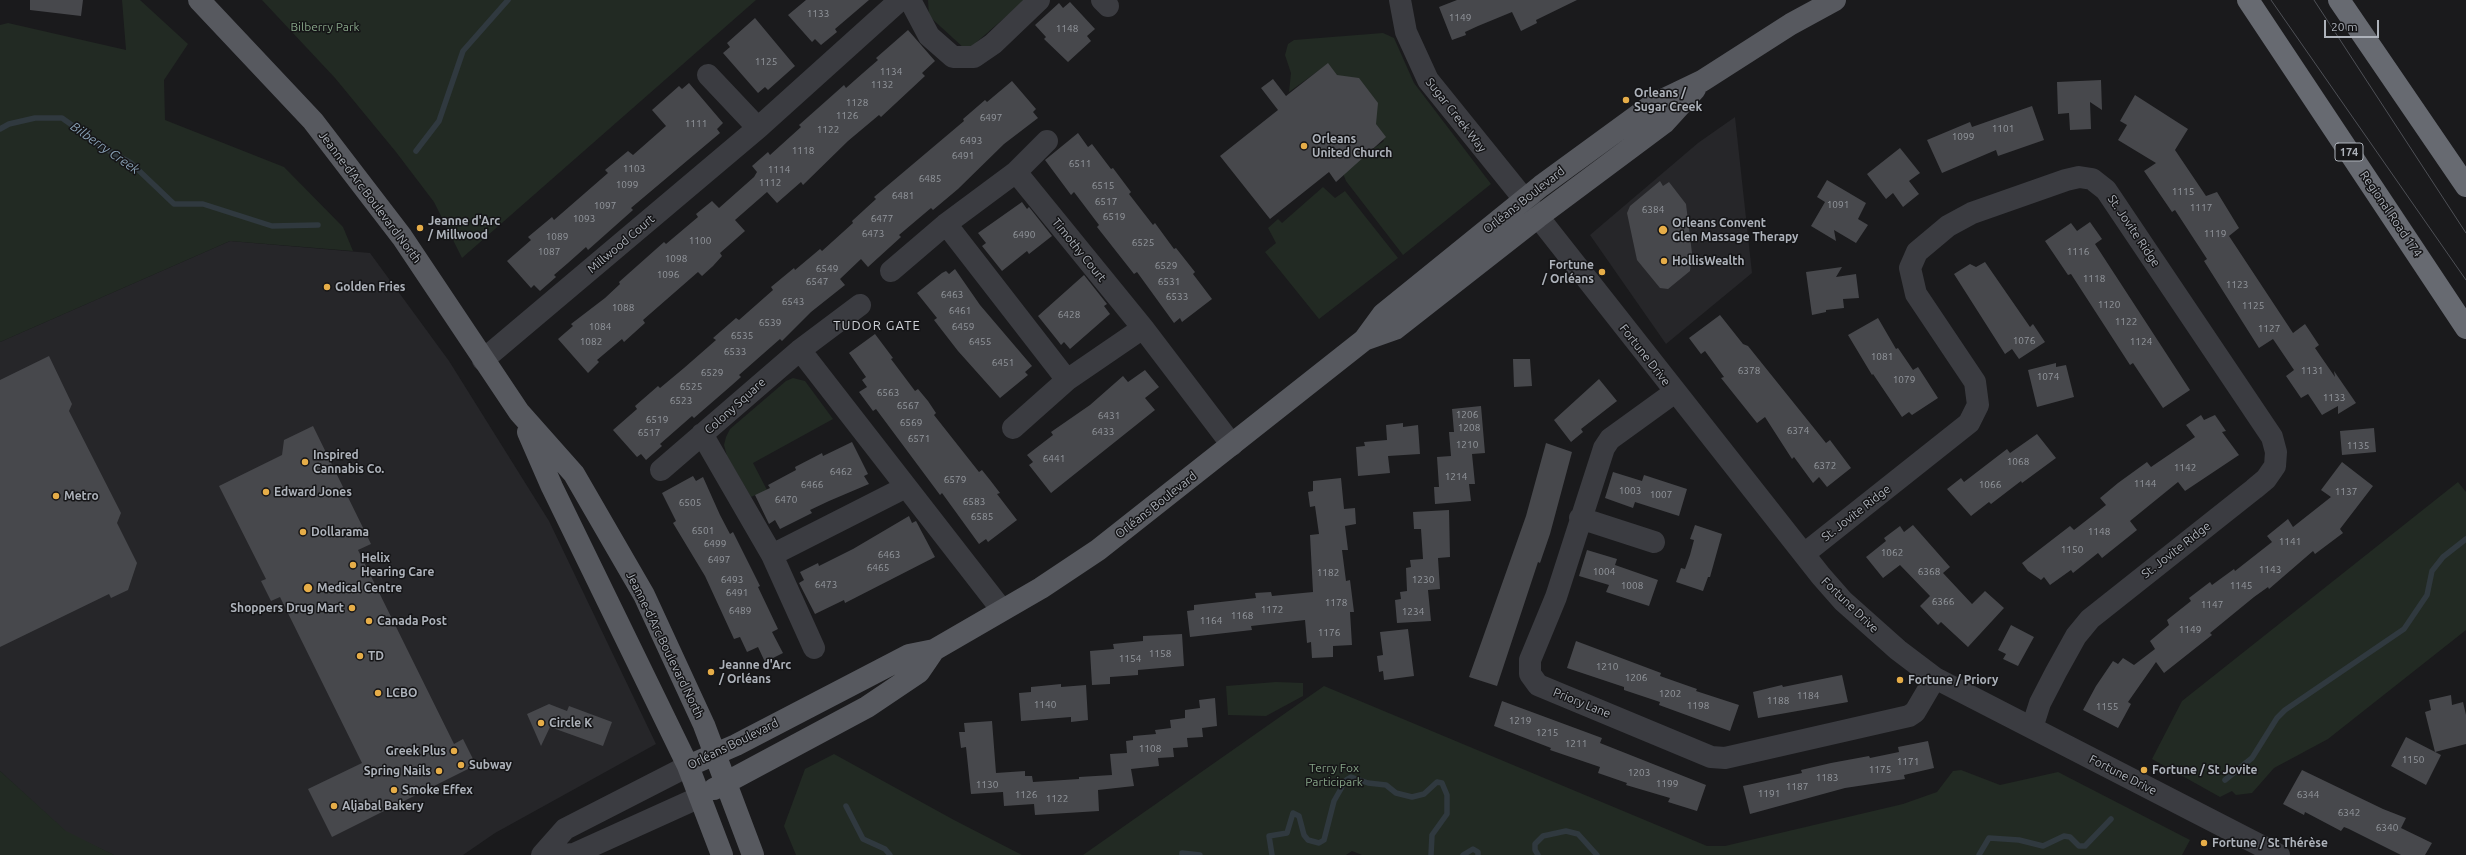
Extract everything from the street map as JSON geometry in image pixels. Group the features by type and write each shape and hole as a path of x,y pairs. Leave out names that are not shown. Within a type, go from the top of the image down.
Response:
{"highway":[{"name":"Regional Road 174","path":"2248,0 2466,328"},
{"path":"2340,0 2466,186"}],"main road":[{"name":"Jeanne-d'Arc Boulevard North","path":"199,0 313,121 402,237 519,412 574,474 644,595 716,755 753,855"},
{"name":"Orléans Boulevard","path":"688,766 716,755 909,655 934,650 1002,610 1098,550 1364,340 1383,314 1524,199 1652,105 1702,81 1791,24 1835,0"},
{"name":"Orléans Boulevard","path":"1364,340 1395,329 1538,216 1664,123 1702,81"},
{"name":"Jeanne-d'Arc Boulevard North","path":"519,412 552,487 688,766 722,855"},
{"name":"Orléans Boulevard","path":"700,797 867,707 918,672 934,650"}],"street":[{"name":"Millwood Court","path":"483,360 758,128 900,0"},
{"path":"910,0 929,36 953,57 974,57 993,44 1039,0"},
{"name":"Sugar Creek Way","path":"1400,0 1406,32 1428,80 1538,216"},
{"path":"708,75 758,128"},
{"path":"891,271 946,224 1016,172 1046,141"},
{"name":"Timothy Court","path":"1016,172 1143,328 1232,445"},
{"name":"St. Jovite Ridge","path":"1804,554 1969,423 1978,405 1975,382 1916,294 1910,268 1917,252 1948,226 1972,213 2066,180 2079,177 2092,179 2110,195 2272,437 2276,452 2274,466 2266,479 2090,619 2076,636 2056,672 2040,703 2032,728"},
{"name":"Fortune Drive","path":"1538,216 1674,392 1804,554 1843,601 1898,650 1935,678 2279,855"},
{"path":"946,224 1067,380"},
{"name":"Colony Square","path":"814,648 772,554 702,434 800,350 860,305"},
{"path":"1012,428 1067,380 1143,328"},
{"path":"800,350 1002,610"},
{"name":"Priory Lane","path":"1674,392 1610,439 1604,448 1580,518 1556,597 1530,660 1530,674 1538,685 1711,757 1725,758 1909,716 1915,712 1935,678"},
{"path":"661,470 702,434"},
{"path":"772,554 906,487"},
{"path":"1580,518 1654,542"},
{"name":"Orléans Boulevard","path":"542,855 565,829 688,766"},
{"name":"Orléans Boulevard","path":"561,855 574,854 700,797"}],"shaded area":[{"path":"1735,117 1752,273 1666,344 1590,235 1698,143"},
{"path":"230,241 370,253 449,361 549,521 656,744 495,833 463,855 114,855 67,833 0,771 0,342"}],"green space":[{"path":"122,0 140,0 188,44 164,80 165,120 284,167 343,227 353,251 230,241 0,342 0,25 8,23 126,50"},
{"name":"Bilberry Park","path":"262,0 756,0 462,258 434,202 396,152 335,78"},
{"path":"928,0 1025,0 971,47 965,49 929,16"},
{"path":"1383,33 1394,38 1414,83 1491,184 1403,255 1346,181 1342,171 1384,141 1325,66 1289,92 1291,73 1285,55 1288,44 1294,40"},
{"path":"1323,187 1335,198 1345,191 1398,258 1319,319 1265,252 1276,243 1268,228 1278,219 1282,223"},
{"path":"793,378 805,381 833,419 753,463 767,490 751,497 727,456 724,445 726,437 730,429 786,381"},
{"path":"2458,482 2466,492 2466,630 2328,739 2274,768 2252,793 2236,795 2232,791 2220,797 2152,759 2182,701"},
{"path":"1276,682 1303,683 1303,696 1266,716 1228,715 1226,686"},
{"name":"Terry Fox Participark","path":"1324,686 1707,846 1725,846 1903,804 1937,792 1953,771 1961,770 2000,785 2058,772 2190,840 2182,855 1362,855 1352,851 1346,855 1083,855"},
{"path":"834,754 954,820 1022,855 796,855 784,826 805,769"},
{"path":"0,771 66,831 114,855 0,855"}],"building":[{"path":"30,0 83,0 81,16 30,10"},
{"path":"806,0 869,0 835,29 837,32 821,45 815,39 812,42 788,15"},
{"path":"1457,0 1577,0 1536,20 1537,23 1521,31 1512,12 1465,32 1466,35 1452,40 1439,7"},
{"path":"1070,2 1095,29 1087,36 1091,41 1068,62 1044,39 1046,37 1035,25 1059,3 1063,8"},
{"path":"755,18 795,66 768,90 765,87 758,93 723,53 730,47 727,43"},
{"path":"908,30 935,61 922,73 925,76 881,117 879,115 848,141 803,185 801,182 777,203 767,192 735,220 745,231 720,253 722,256 713,266 702,276 698,272 643,320 645,323 624,342 622,339 597,360 599,362 588,373 558,339 573,326 571,324 605,298 620,284 619,282 664,242 666,244 698,217 696,214 712,201 719,208 754,177 757,172 752,166 768,152 770,155 801,127 799,125 844,85 846,88 878,60 876,58"},
{"name":"Orleans United Church","path":"1328,63 1337,75 1359,78 1378,103 1376,124 1386,137 1336,182 1329,172 1270,219 1220,156 1278,110 1261,88 1273,79 1286,96"},
{"path":"2101,80 2102,110 2090,102 2091,129 2070,130 2069,113 2058,114 2057,82"},
{"path":"1012,81 1036,109 1033,112 1038,118 1004,144 958,189 933,210 931,208 899,235 901,237 868,267 861,259 840,279 845,285 811,312 782,341 780,339 739,375 741,377 694,418 692,416 660,444 662,446 646,460 641,454 637,457 613,430 637,409 635,406 658,386 660,388 684,368 716,340 713,338 736,318 739,320 773,290 771,287 794,268 795,270 820,249 822,251 853,223 852,221 876,199 874,197 964,121 963,119 985,100 987,102"},
{"path":"689,83 723,123 717,129 720,133 631,208 633,210 588,250 586,247 554,275 556,277 540,291 534,285 531,288 507,261 531,240 528,237 552,217 554,220 608,173 605,170 628,151 633,155 666,126 652,110 679,86 682,89"},
{"path":"2135,95 2188,129 2175,150 2206,196 2217,192 2239,228 2229,236 2293,333 2305,324 2319,345 2315,348 2335,377 2334,371 2356,403 2338,414 2338,406 2322,415 2308,394 2301,398 2286,376 2294,370 2273,339 2259,348 2204,261 2207,259 2175,210 2172,212 2144,171 2156,163 2118,140 2127,125 2120,121"},
{"path":"2032,106 2044,140 1998,156 1996,150 1942,173 1927,140 1970,122 1972,127"},
{"path":"1078,133 1088,147 1092,144 1111,169 1113,168 1131,192 1129,194 1153,225 1155,223 1174,249 1176,248 1195,272 1193,274 1212,299 1182,322 1180,318 1174,323 1137,272 1134,274 1097,227 1099,225 1074,192 1071,195 1045,160"},
{"path":"1900,148 1920,173 1909,181 1919,194 1903,207 1893,193 1886,199 1867,174"},
{"path":"1827,180 1866,203 1858,219 1868,225 1856,243 1834,230 1836,241 1811,226 1825,202 1817,197"},
{"path":"1660,181 1663,186 1669,182 1686,204 1692,253 1690,271 1668,289 1660,288 1637,260 1627,213 1630,206"},
{"path":"1022,202 1027,209 1029,207 1052,236 1029,254 1027,251 1002,271 982,246 986,243 978,233"},
{"path":"2090,222 2102,239 2095,244 2190,390 2163,408 2133,363 2130,365 2071,274 2068,275 2045,241 2071,223 2077,231"},
{"path":"1985,262 2030,327 2033,324 2045,342 2019,359 2012,349 2005,354 1954,274 1970,264 1976,267"},
{"path":"1842,267 1836,277 1856,274 1859,298 1843,299 1844,308 1826,310 1826,312 1812,315 1806,272"},
{"path":"955,269 980,305 1032,366 1025,372 1028,375 1000,398 958,351 934,320 937,318 917,293 942,273 946,271 949,274"},
{"path":"1084,275 1107,304 1104,306 1110,314 1070,349 1064,342 1061,345 1038,316"},
{"path":"1720,315 1743,344 1748,346 1826,443 1830,440 1851,468 1827,487 1819,477 1813,483 1794,457 1792,459 1765,417 1757,423 1721,378 1724,377 1705,351 1701,354 1689,338"},
{"path":"1878,318 1896,349 1898,348 1913,370 1918,367 1938,398 1912,415 1909,412 1902,417 1873,374 1872,375 1848,335"},
{"path":"875,334 893,358 891,359 915,391 918,389 928,401 936,413 934,415 979,472 982,470 1000,493 997,494 1017,520 988,542 986,539 979,544 942,493 940,495 876,409 873,411 859,392 867,387 862,380 866,377 849,353"},
{"name":"Metro","path":"49,356 72,404 69,411 121,513 117,523 137,563 128,590 111,598 109,594 0,647 0,380"},
{"path":"1513,359 1530,359 1532,386 1514,387"},
{"path":"2056,363 2056,367 2066,365 2074,397 2037,407 2028,370"},
{"path":"1145,370 1159,387 1145,398 1155,410 1051,493 1029,465 1033,462 1027,455 1053,435 1051,432 1090,405 1123,376 1128,382"},
{"path":"1599,379 1617,401 1581,429 1583,432 1571,442 1554,420"},
{"path":"1481,406 1485,453 1472,454 1475,484 1469,484 1471,501 1435,504 1434,487 1439,487 1437,457 1451,456 1449,432 1454,432 1452,409"},
{"path":"2201,415 2204,420 2215,415 2226,431 2222,432 2239,455 2185,491 2178,482 2130,521 2137,530 2102,558 2098,553 2073,573 2071,570 2050,585 2044,577 2041,580 2028,571 2022,563 2070,526 2074,530 2106,505 2100,498 2118,483 2147,462 2151,467 2195,437 2186,425"},
{"path":"1403,423 1403,427 1418,425 1420,454 1388,456 1390,473 1358,476 1356,447 1365,446 1364,442 1387,440 1386,425"},
{"path":"313,426 371,544 358,550 454,744 463,739 476,765 332,837 308,789 362,763 280,597 271,601 261,581 266,579 219,486 282,455 284,440"},
{"path":"2374,428 2376,452 2342,455 2340,431"},
{"path":"2037,434 2056,458 2022,483 2021,481 1991,504 1989,502 1971,516 1947,489 1961,478 1964,482 2007,449 2010,453"},
{"path":"852,442 868,474 864,476 869,484 810,510 812,513 780,529 775,520 769,524 755,495 770,488 768,485 796,470 795,467 822,453 823,456"},
{"path":"1546,443 1572,452 1550,534 1540,563 1538,562 1497,686 1469,677 1526,516"},
{"path":"2342,462 2373,486 2340,529 2343,533 2315,554 2313,551 2269,589 2268,587 2254,597 2210,633 2212,635 2164,673 2156,662 2128,702 2131,704 2118,728 2083,710 2096,686 2113,661 2118,664 2123,658 2134,665 2155,649 2150,641 2169,625 2167,620 2191,601 2189,598 2210,582 2212,585 2234,569 2235,571 2272,542 2267,536 2288,519 2293,527 2331,497 2321,490"},
{"path":"1613,472 1642,481 1644,475 1687,489 1679,516 1635,502 1633,508 1605,498"},
{"path":"693,476 696,481 703,477 720,515 730,534 733,532 760,586 758,587 778,629 772,632 783,653 765,662 758,647 747,652 740,637 734,639 705,576 673,523 676,521 662,493"},
{"path":"1341,478 1344,509 1355,508 1356,524 1345,526 1348,550 1342,550 1346,581 1350,580 1354,612 1350,612 1352,645 1333,646 1333,657 1312,658 1311,642 1307,643 1305,620 1251,626 1252,630 1190,637 1187,611 1194,610 1194,605 1256,598 1255,593 1271,592 1272,596 1313,592 1310,535 1319,534 1315,506 1310,507 1308,492 1313,491 1313,481"},
{"path":"1449,510 1450,557 1438,558 1440,589 1428,590 1431,621 1397,623 1395,600 1401,599 1400,592 1407,591 1406,568 1411,567 1410,560 1423,559 1421,529 1414,529 1413,512"},
{"path":"909,516 912,523 916,521 935,557 845,603 844,600 815,614 799,583 804,580 800,572 818,563 819,566 853,549"},
{"path":"1695,525 1722,534 1710,577 1708,577 1703,591 1676,582 1681,568 1685,569 1690,555 1694,540 1690,539"},
{"path":"1913,525 1950,567 1943,573 1972,604 1985,591 2004,608 1968,647 1941,622 1938,625 1920,606 1930,596 1900,565 1883,578 1866,557 1886,541 1884,538 1900,526 1904,532"},
{"path":"1587,550 1617,559 1615,565 1658,580 1649,606 1606,592 1609,585 1579,576"},
{"path":"2011,625 2034,637 2018,666 2003,659 2006,654 1998,650"},
{"path":"1408,629 1414,676 1384,680 1383,671 1379,672 1377,656 1383,655 1380,632"},
{"path":"1182,634 1184,666 1138,670 1138,675 1110,677 1110,684 1092,685 1090,651 1114,649 1113,644 1143,641 1143,636"},
{"path":"1576,641 1661,673 1660,676 1697,689 1696,691 1739,705 1730,731 1659,705 1660,702 1624,690 1624,687 1567,668"},
{"path":"1842,675 1848,702 1758,718 1753,692 1782,685 1783,687"},
{"path":"1061,684 1061,687 1086,685 1088,720 1071,722 1071,717 1021,721 1019,693 1031,692 1031,687"},
{"path":"2451,695 2452,705 2463,702 2466,715 2466,744 2435,752 2425,712 2431,710 2429,700"},
{"path":"1215,698 1217,726 1202,728 1203,737 1187,738 1188,747 1173,748 1174,757 1158,758 1159,766 1131,769 1134,786 1098,790 1099,811 1035,815 1034,804 1004,806 1003,792 971,794 966,747 961,748 959,732 965,732 964,723 992,721 996,773 1025,771 1025,776 1032,776 1033,782 1079,779 1079,777 1112,775 1110,754 1127,753 1126,741 1133,740 1133,736 1156,734 1155,730 1171,728 1170,720 1185,718 1185,710 1200,708 1199,700"},
{"path":"1502,701 1602,738 1600,743 1706,785 1697,811 1668,802 1670,798 1626,785 1627,783 1598,773 1600,767 1550,750 1551,748 1494,726"},
{"path":"549,704 567,711 569,706 612,722 603,746 550,727 541,746 527,714"},
{"path":"2406,737 2441,755 2426,785 2391,766"},
{"path":"1928,741 1934,768 1904,775 1905,779 1845,788 1750,814 1743,786 1802,773 1801,770 1831,763 1869,756 1870,758 1899,752 1898,747"},
{"path":"2302,770 2383,809 2406,818 2401,828 2432,843 2425,855 2401,855 2349,829 2344,827 2341,831 2305,812 2304,815 2283,804"}],"waterway":[{"name":"Bilberry Creek","path":"416,151 439,121 463,51 508,0"},
{"name":"Bilberry Creek","path":"0,129 9,124 35,118 62,118 104,148 131,163 174,204 203,204 272,226 318,225"},
{"path":"2225,780 2252,758 2277,718 2285,710 2404,629 2427,595 2432,571 2443,557 2466,539"},
{"path":"1272,855 1269,836 1287,833 1293,813 1299,816 1304,835 1308,840 1319,843 1324,840 1334,801 1346,780 1351,777 1368,783 1386,785 1396,793 1412,797 1424,794 1437,782 1442,783 1447,795 1447,814 1432,835 1431,855"},
{"path":"846,806 863,839 885,849 890,855"},
{"path":"1979,855 1989,838 2019,840 2043,846 2064,836 2070,837 2079,846 2085,846 2111,819"},
{"path":"1538,855 1535,850 1535,844 1543,836 1566,831 1578,834 1597,855"},
{"path":"1463,855 1473,849 1478,852 1478,855"},
{"path":"1182,855 1182,853 1200,855"}],"tram line":[{"path":"2271,0 2466,280"},
{"path":"2314,0 2466,233"}],"place":[{"name":"Orleans / Sugar Creek","path":"1626,100"},
{"name":"Orleans United Church","path":"1304,146"},
{"name":"Jeanne d'Arc / Millwood","path":"420,228"},
{"name":"Orleans Convent Glen Massage Therapy","path":"1663,230"},
{"name":"HollisWealth","path":"1664,261"},
{"name":"Fortune / Orléans","path":"1602,272"},
{"name":"Golden Fries","path":"327,287"},
{"name":"Inspired Cannabis Co.","path":"305,462"},
{"name":"Edward Jones","path":"266,492"},
{"name":"Metro","path":"56,496"},
{"name":"Dollarama","path":"303,532"},
{"name":"Helix Hearing Care","path":"353,565"},
{"name":"Medical Centre","path":"308,588"},
{"name":"Shoppers Drug Mart","path":"352,608"},
{"name":"Canada Post","path":"369,621"},
{"name":"TD","path":"360,656"},
{"name":"Jeanne d'Arc / Orléans","path":"711,672"},
{"name":"Fortune / Priory","path":"1900,680"},
{"name":"LCBO","path":"378,693"},
{"name":"Circle K","path":"541,723"},
{"name":"Greek Plus","path":"454,751"},
{"name":"Subway","path":"461,765"},
{"name":"Fortune / St Jovite","path":"2144,770"},
{"name":"Spring Nails","path":"439,771"},
{"name":"Smoke Effex","path":"394,790"},
{"name":"Aljabal Bakery","path":"334,806"},
{"name":"Fortune / St Thérèse","path":"2204,843"}],"district":[{"name":"TUDOR GATE","path":"877,326"}]}
